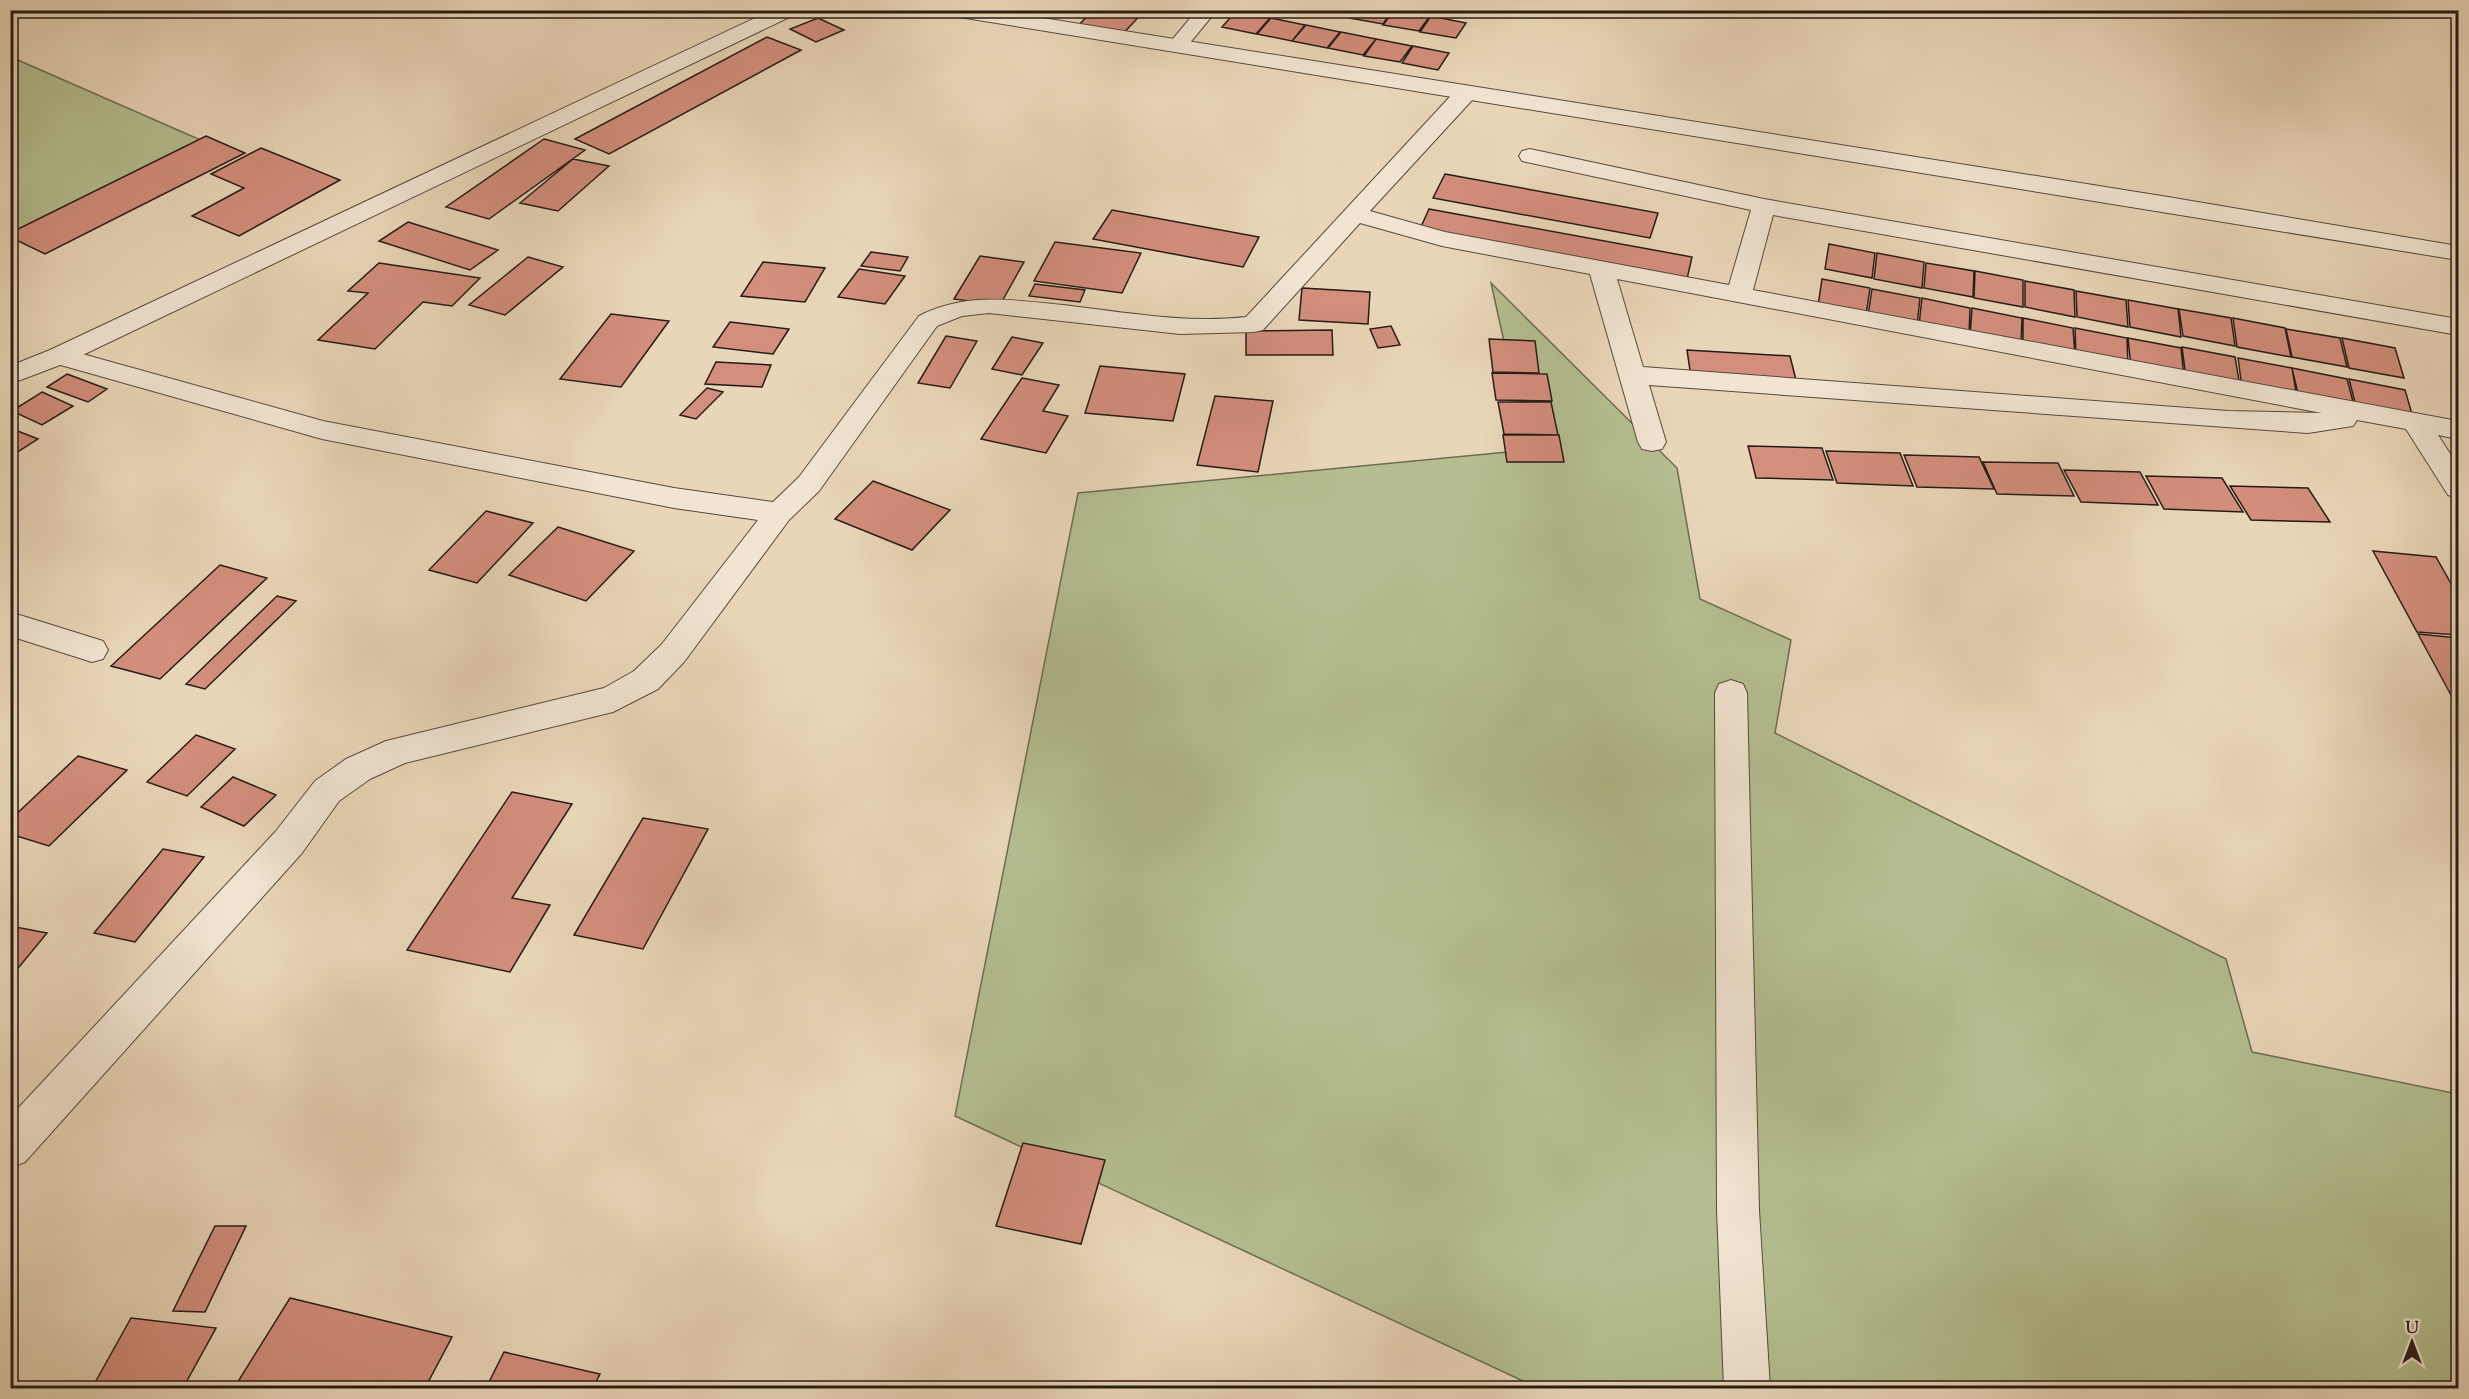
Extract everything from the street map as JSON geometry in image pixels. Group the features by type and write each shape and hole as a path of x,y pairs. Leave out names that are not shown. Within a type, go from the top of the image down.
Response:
{"street":[{"path":"10,376 59,356 789,10"},
{"path":"953,10 2168,204 2458,254"},
{"path":"1178,46 1208,10"},
{"path":"10,1148 289,842 327,791 358,769 398,751 613,699 646,680 673,653 779,513 809,484 928,321 938,315 976,305 1196,326 1234,327 1254,324 1466,93"},
{"path":"1530,156 1764,206 2458,327"},
{"path":"1739,294 1764,206"},
{"path":"1353,214 1442,239 2458,430"},
{"path":"1601,268 1652,442"},
{"path":"59,356 322,430 674,498 779,513"},
{"path":"1633,375 2229,420 2308,424 2381,416"},
{"path":"2415,422 2458,488"},
{"path":"10,624 92,650"},
{"path":"1731,693 1738,1210 1747,1389"}],"green space":[{"path":"11,57 203,141 11,234"},
{"path":"1491,283 1677,468 1700,599 1791,640 1775,733 2226,959 2252,1052 2458,1094 2458,1388 1538,1388 955,1116 1078,493 1528,450"}],"building":[{"path":"1093,10 1145,10 1121,36 1076,28"},
{"path":"1314,10 1353,10 1348,17"},
{"path":"1354,10 1393,10 1383,24 1349,18"},
{"path":"1394,10 1430,16 1419,31 1383,25"},
{"path":"1236,11 1270,18 1256,34 1222,27"},
{"path":"1431,16 1466,23 1456,38 1420,32"},
{"path":"818,18 844,30 816,42 790,29"},
{"path":"1271,18 1305,25 1292,41 1257,34"},
{"path":"1306,25 1340,32 1327,48 1292,41"},
{"path":"1341,32 1376,39 1363,55 1328,48"},
{"path":"767,37 801,50 609,154 575,139"},
{"path":"1376,39 1412,46 1400,62 1364,56"},
{"path":"1413,46 1449,53 1438,70 1402,63"},
{"path":"206,136 245,153 45,254 10,237 10,233"},
{"path":"544,139 585,150 489,219 446,207"},
{"path":"261,148 340,180 239,236 192,216 244,188 211,174"},
{"path":"573,159 609,166 558,211 520,203"},
{"path":"1445,174 1658,213 1650,238 1433,198"},
{"path":"1429,209 1692,257 1687,279 1420,229"},
{"path":"1112,210 1259,237 1243,267 1093,239"},
{"path":"408,222 498,250 470,270 379,241"},
{"path":"1055,242 1141,253 1122,293 1034,281"},
{"path":"1829,244 1875,253 1872,278 1825,269"},
{"path":"871,252 908,257 900,271 861,266"},
{"path":"1877,253 1924,262 1922,288 1874,279"},
{"path":"980,256 1024,262 1000,305 954,299"},
{"path":"528,257 563,267 505,315 469,305"},
{"path":"763,262 825,268 805,302 741,296"},
{"path":"379,263 480,278 452,306 423,302 375,349 318,340 368,293 348,291"},
{"path":"1926,263 1974,271 1973,297 1924,288"},
{"path":"859,269 905,276 885,304 838,297"},
{"path":"1975,271 2023,280 2023,307 1974,298"},
{"path":"1822,279 1870,288 1866,315 1818,306"},
{"path":"2025,281 2074,290 2075,317 2025,307"},
{"path":"1035,284 1085,290 1080,302 1029,296"},
{"path":"1302,288 1370,292 1368,324 1299,320"},
{"path":"1872,289 1920,298 1917,325 1868,316"},
{"path":"2076,291 2126,300 2128,327 2077,317"},
{"path":"1922,298 1970,308 1969,335 1919,325"},
{"path":"2128,300 2178,309 2181,337 2130,327"},
{"path":"1972,308 2022,318 2021,346 1970,336"},
{"path":"2179,309 2231,318 2235,346 2183,336"},
{"path":"611,314 669,321 621,387 560,379"},
{"path":"2023,318 2073,328 2075,356 2023,346"},
{"path":"2233,318 2285,328 2291,357 2237,347"},
{"path":"730,322 789,329 773,354 713,347"},
{"path":"1391,326 1400,345 1378,348 1370,329"},
{"path":"2075,328 2127,338 2128,367 2076,356"},
{"path":"2286,329 2340,338 2347,367 2292,357"},
{"path":"1332,330 1333,355 1246,355 1246,331"},
{"path":"946,336 977,341 950,388 918,383"},
{"path":"1012,337 1043,343 1022,375 992,369"},
{"path":"2128,338 2181,348 2184,377 2131,367"},
{"path":"2342,338 2395,348 2404,378 2349,368"},
{"path":"1489,339 1535,341 1539,373 1493,372"},
{"path":"2182,347 2235,357 2240,387 2186,377"},
{"path":"1687,350 1790,356 1797,384 1691,377"},
{"path":"2238,358 2292,368 2297,398 2242,388"},
{"path":"716,362 771,365 762,387 705,384"},
{"path":"1100,366 1185,374 1173,421 1085,413"},
{"path":"2292,368 2347,379 2355,409 2299,398"},
{"path":"1492,373 1547,374 1552,401 1496,400"},
{"path":"67,374 107,389 88,402 47,387"},
{"path":"1022,378 1059,385 1043,411 1068,416 1046,453 981,439"},
{"path":"2349,379 2405,390 2414,421 2357,410"},
{"path":"707,388 723,392 696,419 680,415"},
{"path":"42,392 73,406 42,425 12,411"},
{"path":"1215,396 1273,401 1258,472 1197,465"},
{"path":"1498,402 1551,402 1558,435 1504,434"},
{"path":"10,428 38,439 10,457"},
{"path":"1503,435 1559,435 1564,462 1507,462"},
{"path":"1748,446 1822,448 1833,480 1756,478"},
{"path":"1826,451 1900,453 1913,486 1837,483"},
{"path":"1904,455 1979,457 1994,489 1917,487"},
{"path":"1983,462 2058,463 2074,496 1997,494"},
{"path":"2064,470 2140,472 2158,505 2081,502"},
{"path":"2146,476 2222,478 2243,512 2164,509"},
{"path":"873,481 950,510 912,550 835,519"},
{"path":"2230,486 2308,488 2330,522 2251,520"},
{"path":"486,511 533,523 477,583 429,570"},
{"path":"558,527 634,551 586,601 509,575"},
{"path":"2373,551 2436,557 2458,596 2458,635 2417,632"},
{"path":"220,565 267,578 160,679 111,666"},
{"path":"277,596 296,601 205,689 186,684"},
{"path":"2418,634 2458,638 2458,708"},
{"path":"196,735 235,749 187,796 147,782"},
{"path":"78,756 127,770 49,846 10,834 10,820"},
{"path":"233,777 276,795 244,826 201,807"},
{"path":"512,792 572,804 512,898 550,905 510,972 407,950"},
{"path":"643,818 708,829 643,949 574,935"},
{"path":"163,849 204,857 135,942 94,933"},
{"path":"10,926 47,933 10,978"},
{"path":"1023,1143 1105,1160 1081,1244 996,1226"},
{"path":"215,1226 246,1226 205,1312 173,1311"},
{"path":"290,1298 452,1337 425,1388 234,1388"},
{"path":"131,1318 216,1328 183,1388 92,1388"},
{"path":"504,1352 600,1374 593,1388 486,1388"}]}
